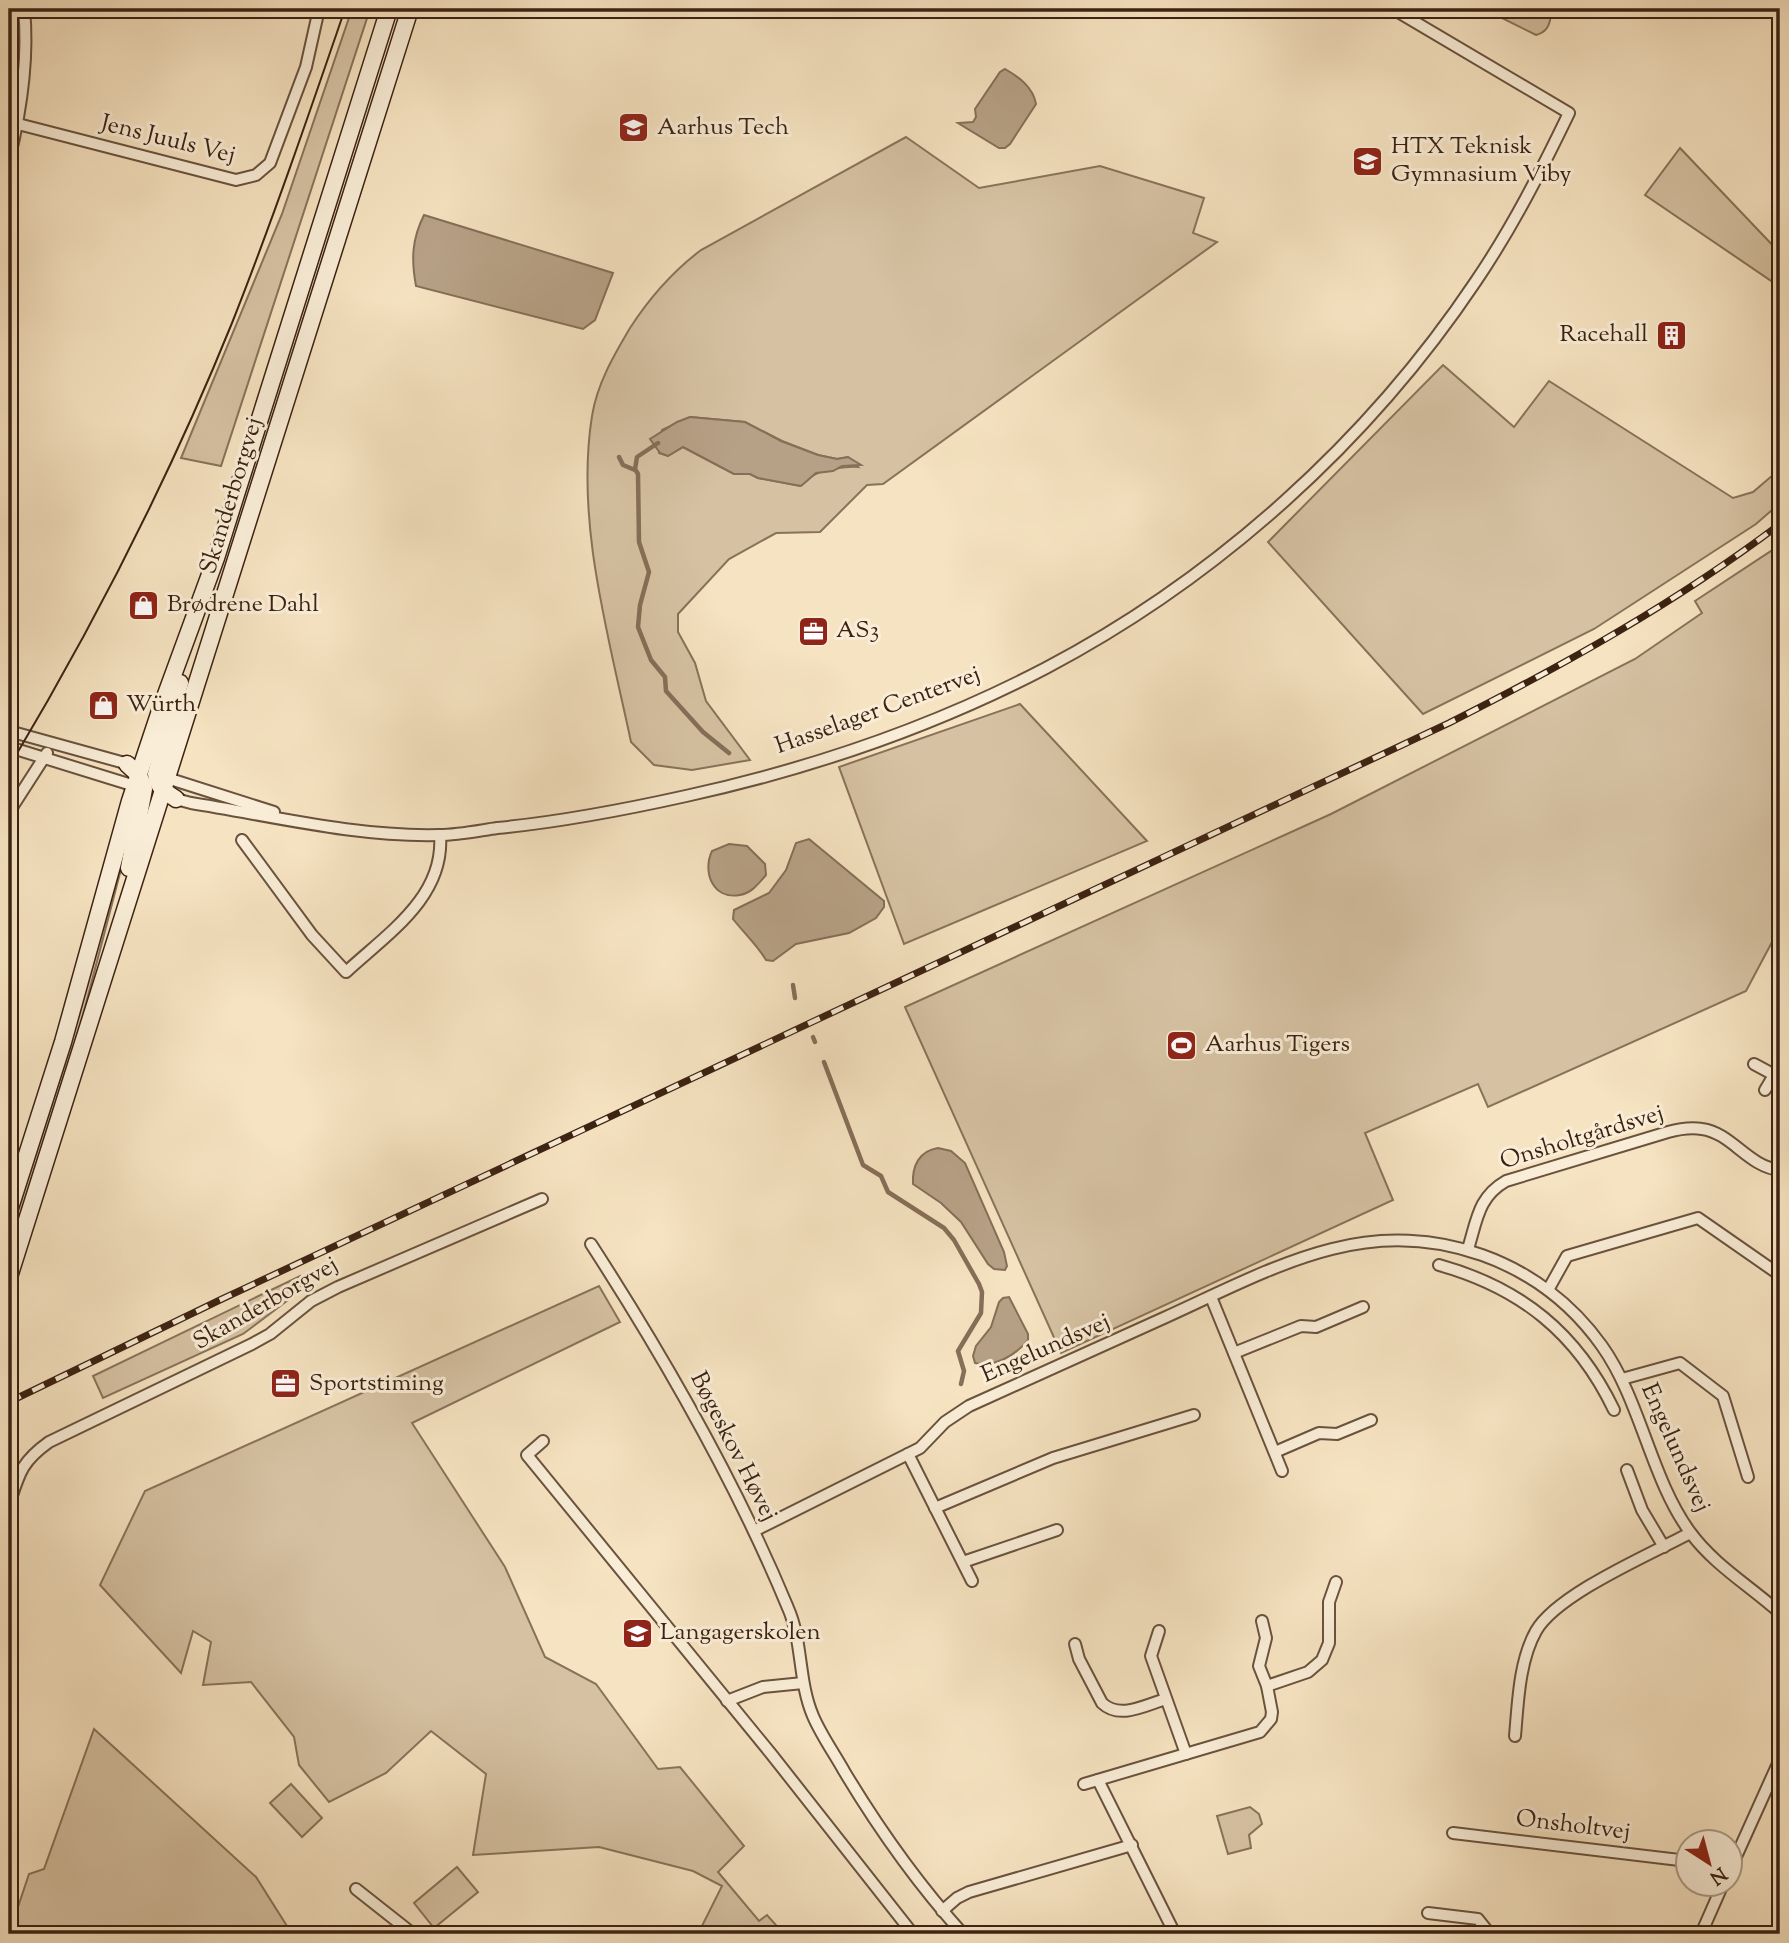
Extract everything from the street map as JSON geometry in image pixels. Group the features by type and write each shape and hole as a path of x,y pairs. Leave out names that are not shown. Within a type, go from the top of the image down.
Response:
{"main road":[{"name":"Skanderborgvej","path":"9,1277 116,936 151,782 201,599 389,9"},
{"name":"Skanderborgvej","path":"9,1211 63,1042 410,9"}],"street":[{"path":"9,160 18,124 27,41 24,9"},
{"name":"Jens Juuls Vej","path":"18,124 236,180 248,179 270,163 306,67 319,9"},
{"name":"Hasselager Centervej","path":"151,782 289,819 360,831 440,835 551,823 731,786 829,757 979,700 1048,666 1118,625 1181,583 1295,492 1406,376 1478,279 1521,207 1569,113 1393,9"},
{"path":"9,731 52,744 151,782"},
{"path":"9,812 52,744"},
{"path":"9,747 44,758 151,782"},
{"name":"Hasselager Centervej","path":"151,782 269,809 289,819"},
{"path":"242,840 312,935 346,972 419,903 434,881 439,866 440,835"},
{"path":"1754,1064 1777,1076 1765,1090"},
{"name":"Onsholtgårdsvej","path":"1468,1249 1481,1206 1494,1188 1506,1181 1668,1132 1685,1128 1704,1129 1719,1135 1756,1163 1780,1170"},
{"name":"Skanderborgvej","path":"9,1505 22,1467 49,1442 252,1344 270,1334 311,1301 338,1287 542,1199"},
{"path":"1548,1290 1567,1256 1698,1218 1780,1275"},
{"name":"Engelundsvej","path":"754,1531 920,1448 945,1422 969,1406 1300,1259 1349,1244 1390,1240 1468,1249 1490,1257 1517,1269 1569,1307 1603,1347 1622,1380 1672,1503 1690,1533 1714,1559 1780,1613"},
{"name":"Bøgeskov Høvej","path":"591,1244 640,1320 695,1414 754,1531 789,1610 797,1637 803,1683 813,1716 868,1812 909,1872 963,1934"},
{"path":"1481,1278 1490,1257"},
{"name":"Engelundsvej","path":"1439,1265 1481,1278 1527,1304 1567,1338 1594,1373 1614,1410"},
{"path":"1211,1297 1283,1471"},
{"path":"1234,1353 1301,1326 1317,1327 1363,1307"},
{"name":"Engelundsvej","path":"1622,1380 1680,1363 1713,1388 1723,1396 1748,1476"},
{"path":"935,1508 1054,1458 1194,1415"},
{"path":"1275,1452 1319,1433 1337,1434 1371,1420"},
{"path":"543,1441 527,1455 913,1934"},
{"path":"908,1454 972,1581"},
{"path":"1627,1470 1642,1510 1664,1547"},
{"path":"963,1562 1058,1531"},
{"name":"Engelundsvej","path":"1515,1737 1519,1694 1527,1658 1536,1631 1550,1614 1563,1602 1690,1533"},
{"path":"1267,1686 1308,1672 1322,1660 1329,1643 1329,1602 1336,1582"},
{"path":"1084,1784 1260,1732 1271,1719 1272,1712 1267,1686 1259,1666 1266,1639 1262,1621"},
{"path":"1159,1631 1151,1656 1186,1755"},
{"path":"1075,1644 1079,1659 1102,1703 1108,1708 1121,1712 1166,1699"},
{"path":"727,1701 763,1687 803,1683"},
{"path":"1744,1837 1780,1759"},
{"path":"1098,1780 1175,1934"},
{"name":"Onsholtvej","path":"1453,1833 1674,1859"},
{"path":"942,1911 957,1898 970,1892 1132,1845"},
{"path":"356,1889 413,1934"},
{"path":"1701,1934 1717,1898"},
{"path":"1428,1913 1478,1919 1490,1934"}],"shaded area":[{"path":"352,9 370,9 221,466 181,458 282,214"},
{"path":"1484,9 1547,9 1551,14 1550,22 1543,32 1536,35"},
{"path":"1005,69 1029,88 1036,104 1010,144 999,148 958,123 973,122 976,117 975,109 1000,72"},
{"path":"906,137 979,188 1100,166 1204,198 1193,233 1217,242 883,484 867,485 820,532 776,533 729,559 678,614 678,632 695,663 706,701 750,760 692,770 654,765 631,742 597,579 588,497 588,456 594,404 618,349 654,295 680,267 701,250","holes":["690,417 745,422 818,455 837,459 848,457 858,467 823,472 814,475 800,486 750,474 734,474 683,447 668,456 659,453 662,430"]},
{"path":"1680,148 1780,253 1780,287 1645,195"},
{"path":"424,215 613,273 595,320 583,329 416,286 414,249"},
{"path":"1443,365 1514,427 1549,381 1733,498 1753,492 1780,469 1780,503 1756,524 1594,629 1423,714 1268,542"},
{"path":"690,417 745,422 781,441 818,455 837,459 848,457 861,465 842,466 833,471 816,473 801,486 750,474 734,474 683,447 668,456 660,453 650,439"},
{"path":"1780,545 1780,927 1746,991 1488,1107 1478,1084 1365,1133 1393,1200 1061,1353 905,1007 1331,814 1635,659 1702,613 1695,601"},
{"path":"1020,704 1147,841 904,944 839,767"},
{"path":"130,827 81,1023 9,1251 9,1234 74,1029"},
{"path":"809,839 884,901 884,907 876,918 849,933 796,944 773,961 766,960 733,919 734,910 769,893 786,870 796,843"},
{"path":"729,844 747,846 765,864 766,875 744,894 723,893 712,883 709,875 712,851"},
{"path":"938,1148 951,1151 965,1163 1004,1252 1007,1266 1005,1270 994,1269 988,1264 961,1222 941,1203 913,1184 918,1160 926,1152"},
{"path":"300,1276 300,1291 243,1334 103,1398 93,1376"},
{"path":"599,1286 620,1322 412,1423 505,1567 545,1657 596,1684 658,1769 680,1767 744,1846 718,1872 759,1921 767,1915 784,1934 698,1934 722,1886 693,1871 599,1847 473,1855 486,1774 431,1731 386,1773 329,1802 299,1765 294,1737 251,1682 203,1685 211,1642 193,1631 181,1673 100,1585 145,1491"},
{"path":"1009,1297 1028,1334 1028,1340 1004,1359 990,1364 975,1363 973,1356 976,1346 991,1327 999,1302"},
{"path":"94,1729 256,1877 292,1934 9,1934 29,1874 44,1869"},
{"path":"291,1784 322,1818 302,1837 270,1803"},
{"path":"1250,1807 1259,1814 1262,1824 1249,1835 1251,1848 1228,1854 1217,1816"},
{"path":"457,1867 478,1892 434,1928 414,1903"}],"waterway":[{"path":"658,443 637,457 635,469 638,474 639,542 649,572 640,605 638,627 651,660 665,677 666,691 703,732 729,753"},
{"path":"619,457 623,465 635,470"},
{"path":"793,985 795,998"},
{"path":"813,1037 815,1042"},
{"path":"824,1062 863,1165 881,1176 888,1192 944,1228 954,1240 979,1284 982,1292 981,1313 958,1351 964,1371 961,1384"}],"tram line":[{"path":"9,767 101,604 183,437 247,284 345,9"}],"railway":[{"path":"9,1402 222,1299 1449,723 1619,631 1701,580 1780,524"}],"place":[{"name":"Aarhus Tech","path":"634,128"},
{"name":"HTX Teknisk Gymnasium Viby","path":"1368,161"},
{"name":"Racehall","path":"1671,335"},
{"name":"Brødrene Dahl","path":"144,605"},
{"name":"AS3","path":"813,631"},
{"name":"Würth","path":"103,705"},
{"name":"Aarhus Tigers","path":"1182,1045"},
{"name":"Sportstiming","path":"286,1384"},
{"name":"Langagerskolen","path":"637,1633"}]}
